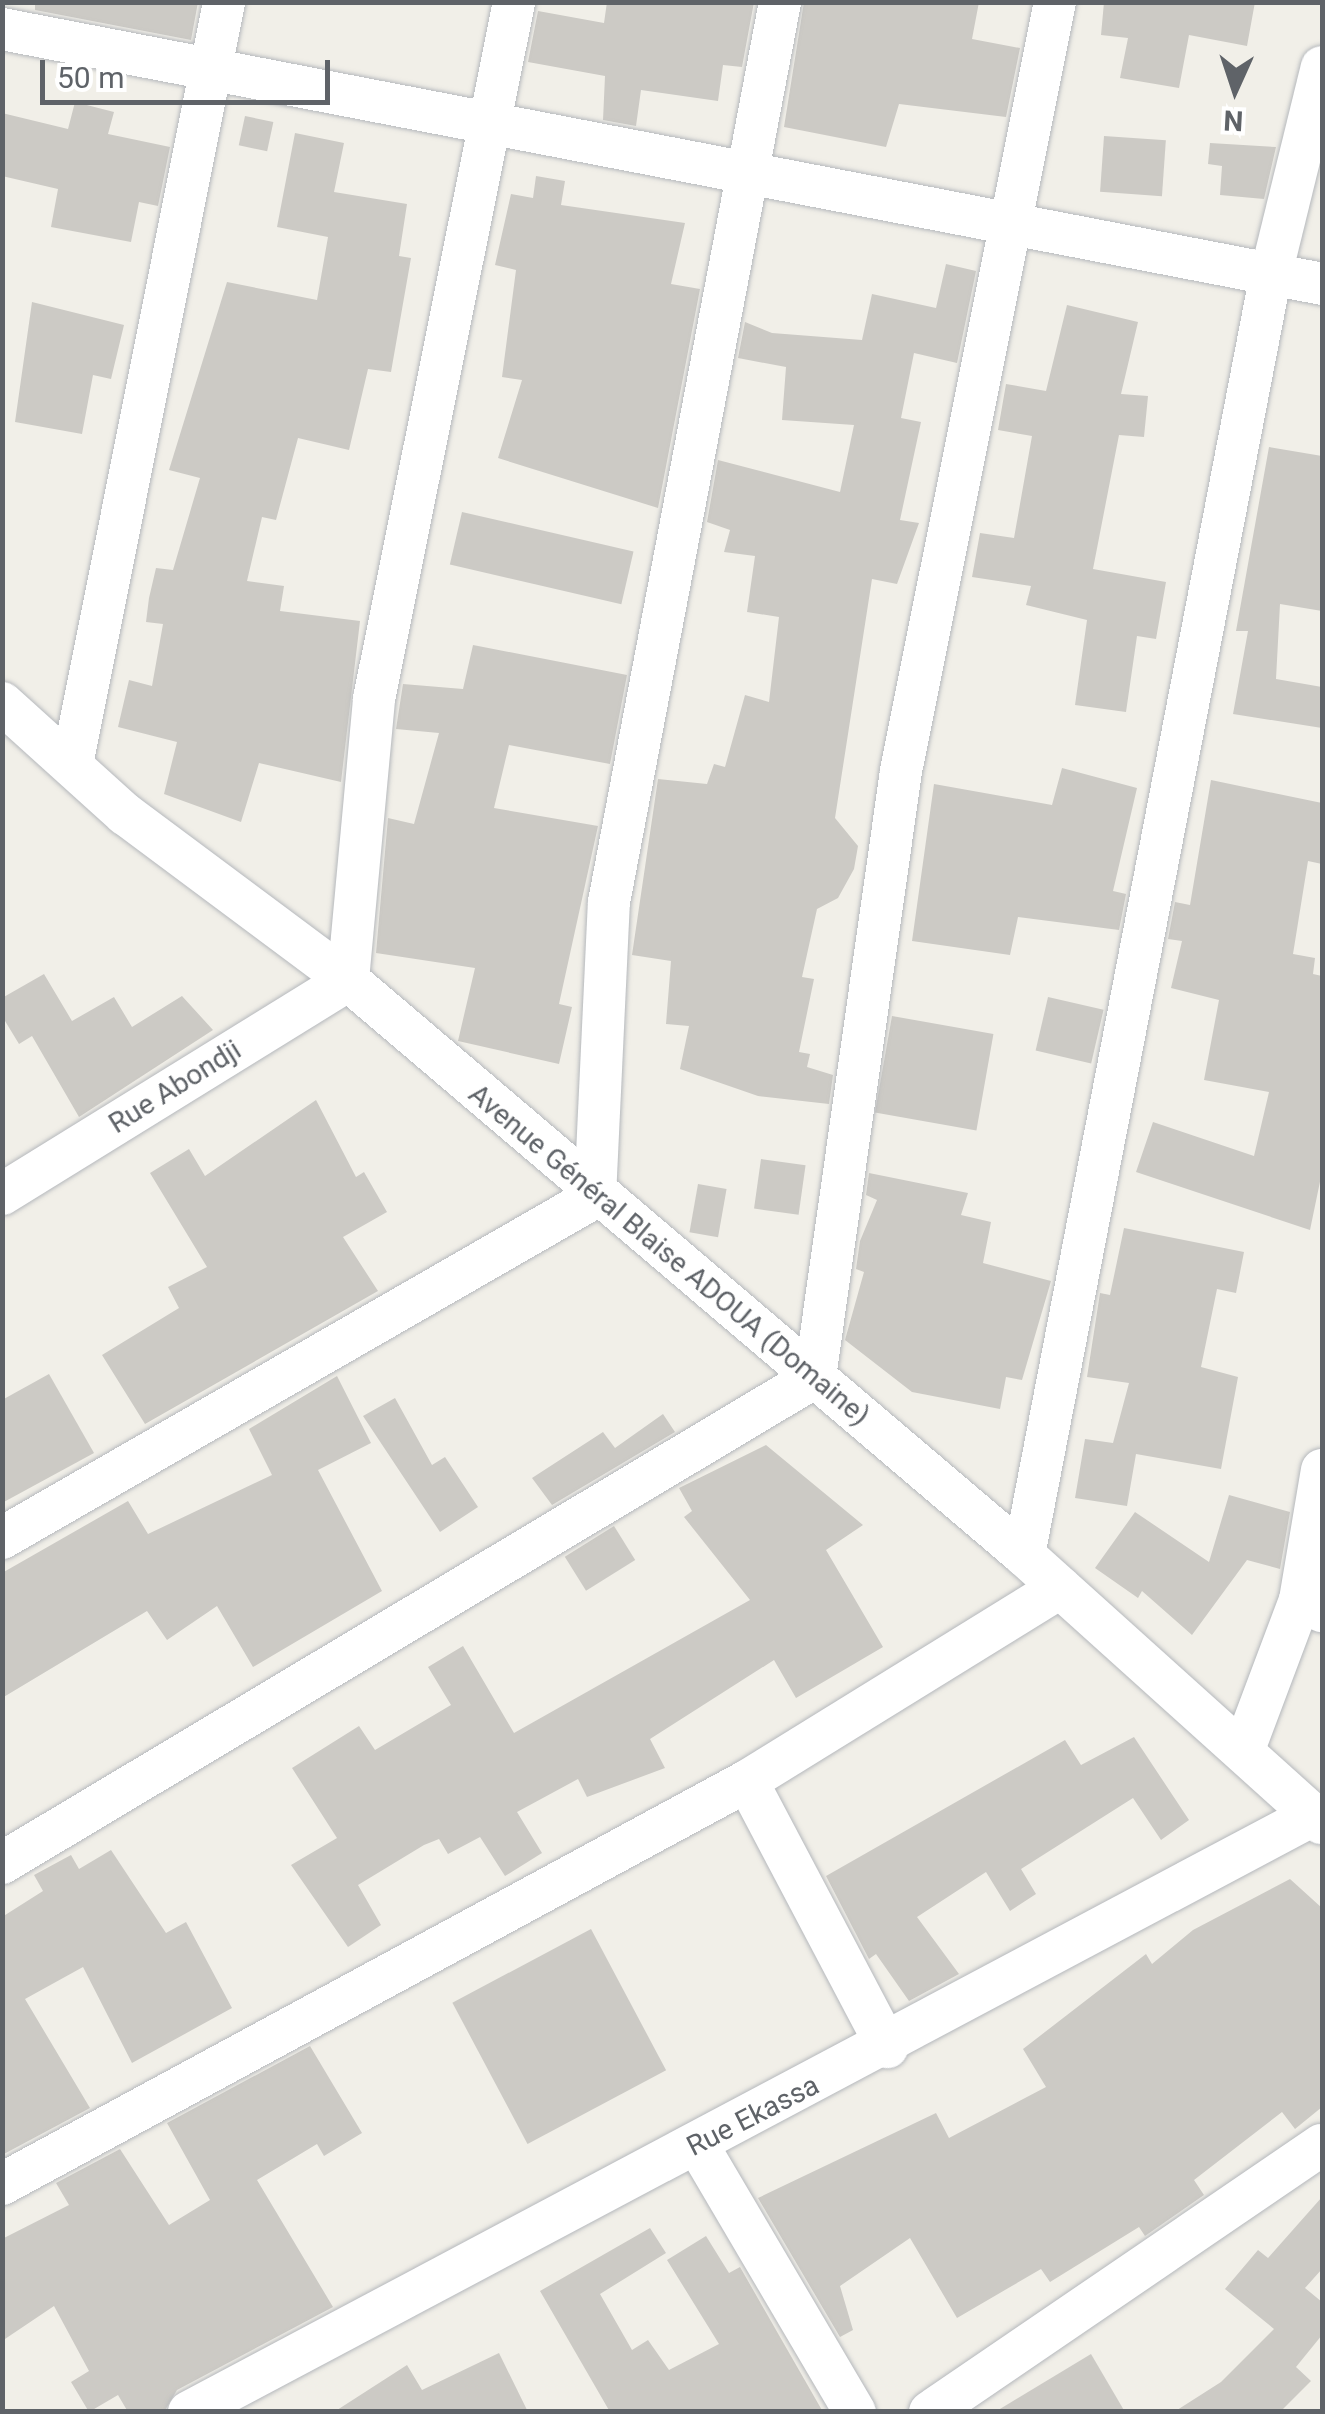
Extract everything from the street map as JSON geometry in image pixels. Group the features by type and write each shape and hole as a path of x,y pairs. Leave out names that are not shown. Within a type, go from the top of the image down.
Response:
{"street":[{"path":"72,765 207,70 224,2"},
{"path":"348,980 374,700 514,2"},
{"path":"2,1538 595,1197 609,902 752,171 780,2"},
{"path":"2,1863 814,1377 901,771 1056,2"},
{"path":"2,30 491,120 1322,284"},
{"path":"1024,1555 1271,274 1322,67"},
{"name":"Avenue Général Blaise ADOUA (Domaine)","path":"2,702 72,765 348,980 595,1197 1024,1555 1318,1819"},
{"name":"Rue Abondji","path":"2,1194 348,980"},
{"path":"1244,1749 1311,1606 1322,1470"},
{"path":"2,2184 747,1780 1060,1588"},
{"path":"747,1780 887,2047"},
{"name":"Rue Ekassa","path":"189,2412 1318,1819"},
{"path":"698,2144 855,2412"},
{"path":"930,2412 1322,2144"}],"building":[{"path":"35,2 198,2 191,40 35,10"},
{"path":"607,2 754,2 742,67 723,65 718,101 641,90 636,126 603,120 605,76 528,62 538,11 604,23"},
{"path":"804,2 979,2 972,39 1020,48 1006,117 899,104 886,147 784,127"},
{"path":"1104,2 1255,2 1247,46 1189,35 1179,88 1120,78 1128,38 1101,35"},
{"path":"75,102 114,112 108,134 170,147 158,206 139,202 131,242 51,227 58,189 2,176 2,113 68,129"},
{"path":"245,116 273,122 267,151 239,145"},
{"path":"295,133 344,143 334,192 407,204 399,256 411,258 391,372 368,369 349,450 298,438 276,520 262,517 247,581 284,586 280,611 360,621 341,782 259,763 241,822 164,794 177,742 118,727 129,680 152,686 163,624 146,622 149,598 156,568 173,570 200,478 169,470 227,282 317,300 328,237 277,227"},
{"path":"1104,136 1166,140 1162,196 1100,192"},
{"path":"1210,143 1276,147 1264,199 1220,195 1222,166 1208,164"},
{"path":"536,176 565,181 561,205 685,223 671,284 700,289 658,508 498,458 522,380 502,377 516,270 495,265 511,194 533,198"},
{"path":"946,264 976,271 957,363 914,353 901,418 921,422 900,520 919,523 897,584 872,579 835,818 858,846 854,869 838,898 817,909 802,977 814,979 799,1052 810,1054 807,1067 833,1075 829,1104 758,1096 680,1069 689,1026 666,1024 671,961 632,955 658,779 707,784 714,764 725,767 745,695 769,702 779,617 747,612 755,556 724,552 730,530 707,522 718,460 840,492 854,425 782,420 786,367 738,358 745,322 772,333 862,340 872,294 936,308"},
{"path":"32,302 124,325 111,379 93,375 82,434 15,422"},
{"path":"1067,305 1138,322 1121,394 1148,396 1144,437 1119,435 1093,569 1166,582 1156,639 1137,636 1126,712 1075,705 1087,620 1026,605 1031,586 972,577 980,533 1014,538 1032,436 998,430 1006,384 1046,391"},
{"path":"1269,447 1322,456 1322,611 1280,604 1276,679 1322,687 1322,728 1233,714 1248,631 1236,631"},
{"path":"462,512 633,552 621,604 450,565"},
{"path":"473,645 627,675 610,764 509,745 494,808 598,826 559,1004 572,1007 559,1064 458,1041 475,968 376,953 388,818 414,824 439,733 396,729 403,684 463,689"},
{"path":"1062,768 1137,788 1113,891 1126,894 1119,930 1018,917 1010,955 912,941 934,784 1052,805"},
{"path":"1211,780 1322,803 1322,864 1308,861 1293,954 1315,958 1313,974 1322,976 1322,1172 1310,1230 1136,1172 1153,1122 1254,1156 1269,1092 1204,1080 1219,1000 1171,988 1182,941 1168,939 1175,902 1190,905"},
{"path":"44,974 72,1021 114,997 132,1027 182,996 213,1030 79,1117 32,1036 19,1044 2,1016 2,998"},
{"path":"1048,997 1104,1010 1091,1063 1036,1051"},
{"path":"892,1016 993,1034 976,1130 875,1113"},
{"path":"316,1100 356,1177 364,1172 387,1212 343,1237 378,1291 145,1424 102,1355 179,1308 168,1287 207,1267 150,1173 189,1149 205,1176"},
{"path":"761,1159 806,1165 799,1215 754,1209"},
{"path":"869,1173 968,1193 961,1215 991,1222 983,1263 1051,1281 1022,1380 1006,1377 1000,1409 912,1392 845,1340 864,1272 856,1269 860,1241 877,1200 866,1195"},
{"path":"698,1184 727,1189 718,1237 689,1232"},
{"path":"1124,1228 1244,1252 1236,1293 1217,1289 1201,1367 1238,1377 1221,1469 1136,1454 1127,1506 1075,1498 1085,1439 1113,1443 1129,1383 1087,1377 1100,1293 1110,1295"},
{"path":"49,1374 94,1453 2,1503 2,1400"},
{"path":"337,1376 371,1443 318,1470 382,1591 253,1667 217,1606 167,1640 147,1611 2,1698 2,1573 128,1501 148,1534 272,1475 249,1429"},
{"path":"395,1398 432,1465 445,1457 478,1507 440,1532 363,1416"},
{"path":"663,1414 675,1432 552,1505 532,1478 603,1432 615,1448"},
{"path":"766,1445 863,1525 826,1550 883,1647 796,1698 774,1660 650,1739 665,1768 587,1797 578,1779 517,1812 542,1853 505,1876 480,1837 448,1854 439,1839 424,1845 358,1885 381,1925 348,1947 291,1865 337,1838 292,1768 359,1726 375,1750 451,1705 428,1667 463,1646 514,1733 750,1600 684,1517 692,1511 679,1488"},
{"path":"1229,1495 1290,1512 1280,1569 1247,1560 1192,1635 1142,1591 1138,1598 1095,1568 1135,1512 1209,1562"},
{"path":"614,1526 635,1560 586,1591 565,1557"},
{"path":"1134,1737 1189,1820 1161,1840 1133,1798 1021,1869 1036,1894 1010,1911 986,1872 917,1917 959,1974 909,2001 876,1954 869,1959 826,1876 1065,1740 1081,1765"},
{"path":"111,1850 166,1933 186,1922 232,2008 132,2063 83,1967 25,1999 90,2108 2,2155 2,1917 43,1891 34,1875 71,1855 79,1869"},
{"path":"1290,1879 1322,1908 1322,2107 1295,2129 1282,2112 1194,2180 1204,2195 1145,2236 1139,2227 1050,2282 1041,2269 957,2318 910,2238 840,2286 853,2330 840,2337 758,2198 936,2113 949,2138 1046,2087 1023,2049 1146,1954 1152,1964 1193,1930"},
{"path":"591,1929 666,2070 527,2144 452,2003"},
{"path":"310,2046 362,2133 324,2156 317,2144 257,2180 333,2307 177,2390 164,2412 128,2412 118,2395 89,2412 71,2382 89,2371 54,2306 2,2341 2,2239 69,2205 56,2183 120,2149 169,2225 210,2200 167,2123"},
{"path":"1322,2197 1322,2269 1305,2288 1322,2302 1322,2335 1296,2367 1311,2381 1280,2412 1174,2412 1221,2382 1274,2329 1225,2289 1258,2250 1268,2258"},
{"path":"650,2228 666,2253 600,2294 632,2350 648,2340 669,2370 719,2344 667,2260 706,2236 729,2273 740,2267 823,2412 610,2412 540,2291"},
{"path":"499,2353 528,2412 334,2412 407,2365 422,2390"},
{"path":"1091,2354 1125,2412 995,2412"}]}
